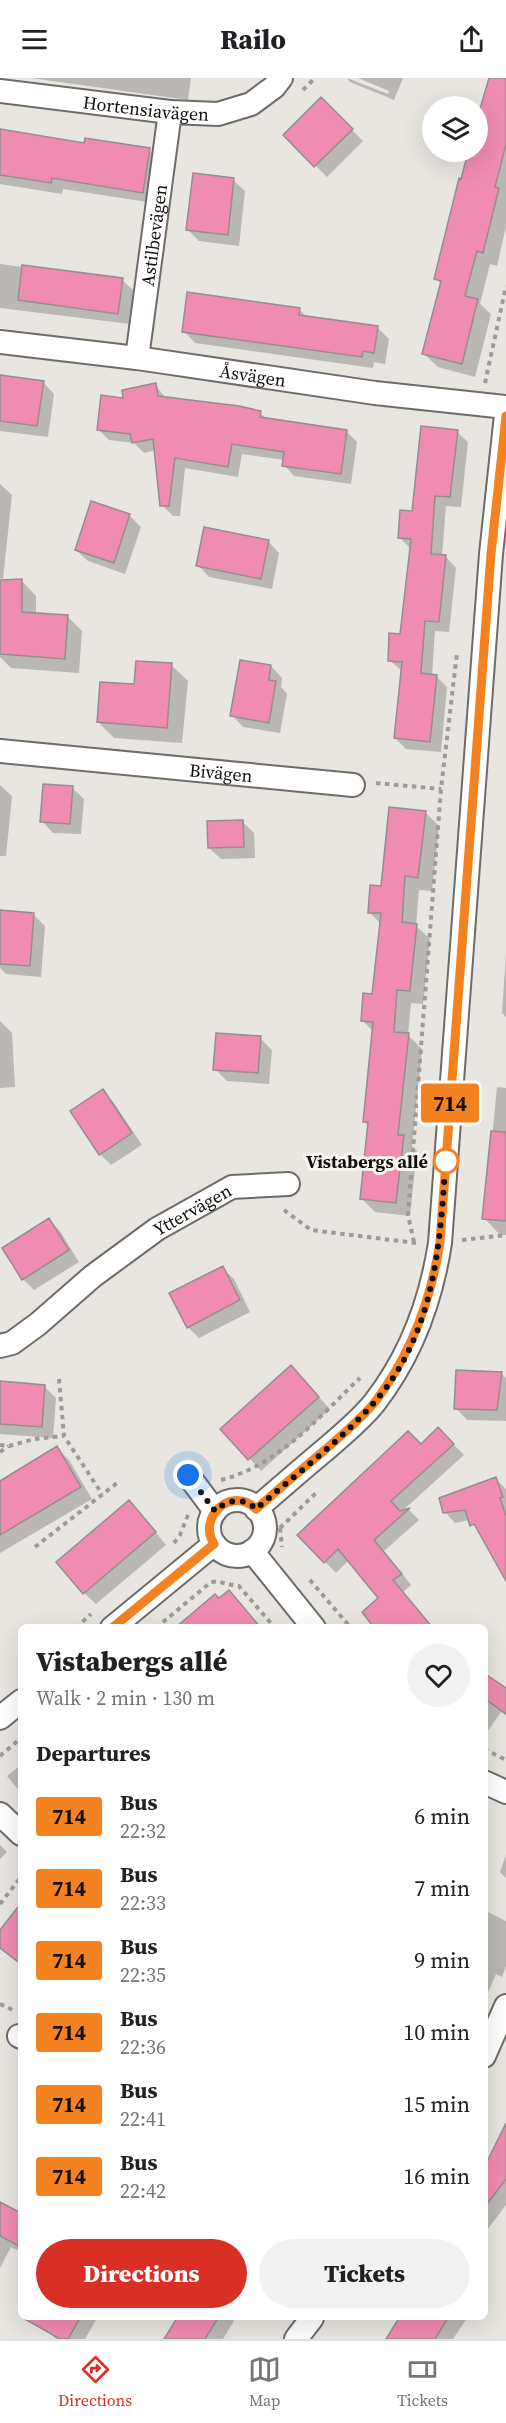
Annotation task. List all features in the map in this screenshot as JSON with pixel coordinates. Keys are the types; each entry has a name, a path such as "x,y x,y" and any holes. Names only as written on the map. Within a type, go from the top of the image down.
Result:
{"street":[{"name":"Hortensiavägen","path":"0,91 170,112 218,114 251,104 274,87 281,78"},
{"name":"Astilbevägen","path":"137,358 170,112"},
{"name":"Åsvägen","path":"0,342 137,358 375,393 506,407"},
{"path":"256,1509 350,1428 374,1403 399,1367 415,1336 434,1280 440,1242 491,554 506,416"},
{"name":"Bivägen","path":"0,751 353,784"},
{"name":"Yttervägen","path":"0,1346 12,1343 38,1324 93,1275 157,1229 232,1187 288,1184"},
{"path":"202,1493 222,1504 234,1500 244,1501 256,1509 265,1527 260,1542 252,1551 236,1556 227,1554 214,1544 202,1493"},
{"path":"117,1624 214,1544"},
{"path":"252,1551 311,1624"},
{"path":"0,1718 18,1703"},
{"path":"488,1784 506,1792"},
{"path":"0,1814 18,1831"},
{"path":"488,2047 506,2006"},
{"path":"296,2339 310,2320"}],"path":[{"path":"484,385 506,286"},
{"path":"412,1253 414,1243 408,1215 441,789 457,651"},
{"path":"353,784 375,783 441,789"},
{"path":"288,1184 275,1202 310,1230 414,1243"},
{"path":"172,1545 180,1535 191,1507 202,1493 222,1480 239,1476 256,1468 287,1447 360,1377"},
{"path":"59,1379 64,1436 102,1494"},
{"path":"0,1452 9,1446 34,1439 64,1436"},
{"path":"0,1445 9,1446"},
{"path":"35,1547 117,1483"},
{"path":"282,1518 280,1528 282,1548 289,1556"},
{"path":"303,1572 348,1624"},
{"path":"161,1624 211,1582 221,1581 228,1585 239,1586 272,1624"},
{"path":"80,1624 96,1610"},
{"path":"0,1756 18,1741"},
{"path":"488,1751 506,1760"},
{"path":"0,1904 18,1881"},
{"path":"0,2004 18,2026"}],"building":[{"path":"489,78 506,78 506,144 495,187 499,188 483,253 477,251 465,296 478,299 462,364 422,354 441,281 434,279 459,178 461,179 465,162 488,162 488,96 484,96"},
{"path":"321,97 353,129 314,167 283,135"},
{"path":"0,129 84,143 85,138 150,148 143,193 52,178 51,183 0,175"},
{"path":"193,173 234,178 228,235 186,230"},
{"path":"22,265 123,278 118,314 18,300"},
{"path":"187,292 300,308 299,315 378,326 374,353 363,351 362,357 182,332"},
{"path":"0,375 44,381 37,426 0,421"},
{"path":"156,383 158,396 239,406 261,411 260,417 347,430 341,474 282,466 284,452 232,444 228,467 175,458 169,506 160,506 153,439 132,443 130,434 97,430 101,395 123,398 122,390"},
{"path":"421,426 458,430 450,497 435,496 431,554 446,555 439,622 425,621 421,673 437,675 430,742 394,738 402,662 388,661 389,633 400,634 411,539 398,538 400,510 412,511"},
{"path":"91,501 130,514 114,563 75,550"},
{"path":"204,527 269,540 261,579 196,566"},
{"path":"22,579 22,612 68,615 65,659 0,654 0,580"},
{"path":"240,660 271,665 269,680 276,681 269,723 230,716"},
{"path":"136,661 172,663 167,728 97,722 100,682 134,684"},
{"path":"43,784 73,786 70,824 40,822"},
{"path":"389,807 426,811 418,878 405,876 402,922 417,924 410,991 397,990 394,1032 409,1033 398,1135 404,1135 396,1203 360,1199 368,1122 363,1122 373,1022 361,1021 363,993 372,994 381,913 368,913 370,885 381,886"},
{"path":"243,820 244,847 208,848 207,821"},
{"path":"0,910 34,913 30,966 0,964"},
{"path":"216,1033 261,1036 258,1073 213,1070"},
{"path":"103,1089 132,1133 99,1155 70,1111"},
{"path":"491,1131 506,1132 506,1221 482,1219"},
{"path":"49,1218 69,1250 22,1280 2,1248"},
{"path":"223,1266 240,1300 187,1328 169,1293"},
{"path":"291,1365 319,1397 248,1460 220,1429"},
{"path":"456,1370 502,1372 497,1410 454,1409"},
{"path":"0,1381 45,1385 42,1427 0,1424"},
{"path":"438,1427 454,1444 391,1501 400,1511 410,1508 374,1540 402,1574 393,1580 430,1624 371,1624 362,1612 378,1598 338,1549 324,1563 297,1535 408,1431 421,1444"},
{"path":"57,1446 81,1487 0,1535 0,1481"},
{"path":"496,1477 503,1497 500,1498 506,1516 506,1581 474,1524 470,1526 465,1510 443,1513 439,1498"},
{"path":"129,1500 156,1532 83,1594 56,1562"},
{"path":"229,1590 258,1624 180,1624 215,1594 219,1598"},
{"path":"488,1676 506,1688 506,1714 488,1701"},
{"path":"18,1907 18,1962 0,1948 0,1930"},
{"path":"506,2123 506,2179 488,2203 488,2160"},
{"path":"0,2202 18,2211 18,2245 0,2236"},
{"path":"27,2320 79,2320 68,2339 60,2339"},
{"path":"176,2320 217,2320 205,2339 164,2339"},
{"path":"398,2320 447,2320 435,2339 386,2339"}],"bus line":[{"name":"714","path":"117,1624 214,1544 209,1533 210,1519 222,1504 234,1500 244,1501 256,1509 350,1428 374,1403 399,1367 415,1336 426,1306 434,1280 440,1242 491,554 506,416"}],"place":[{"name":"Vistabergs allé","path":"446,1161"}],"route":[{"path":"188,1475 215,1511 222,1504 234,1500 244,1501 256,1509 350,1428 374,1403 399,1367 415,1336 434,1280 440,1242 446,1155 446,1161"}]}
